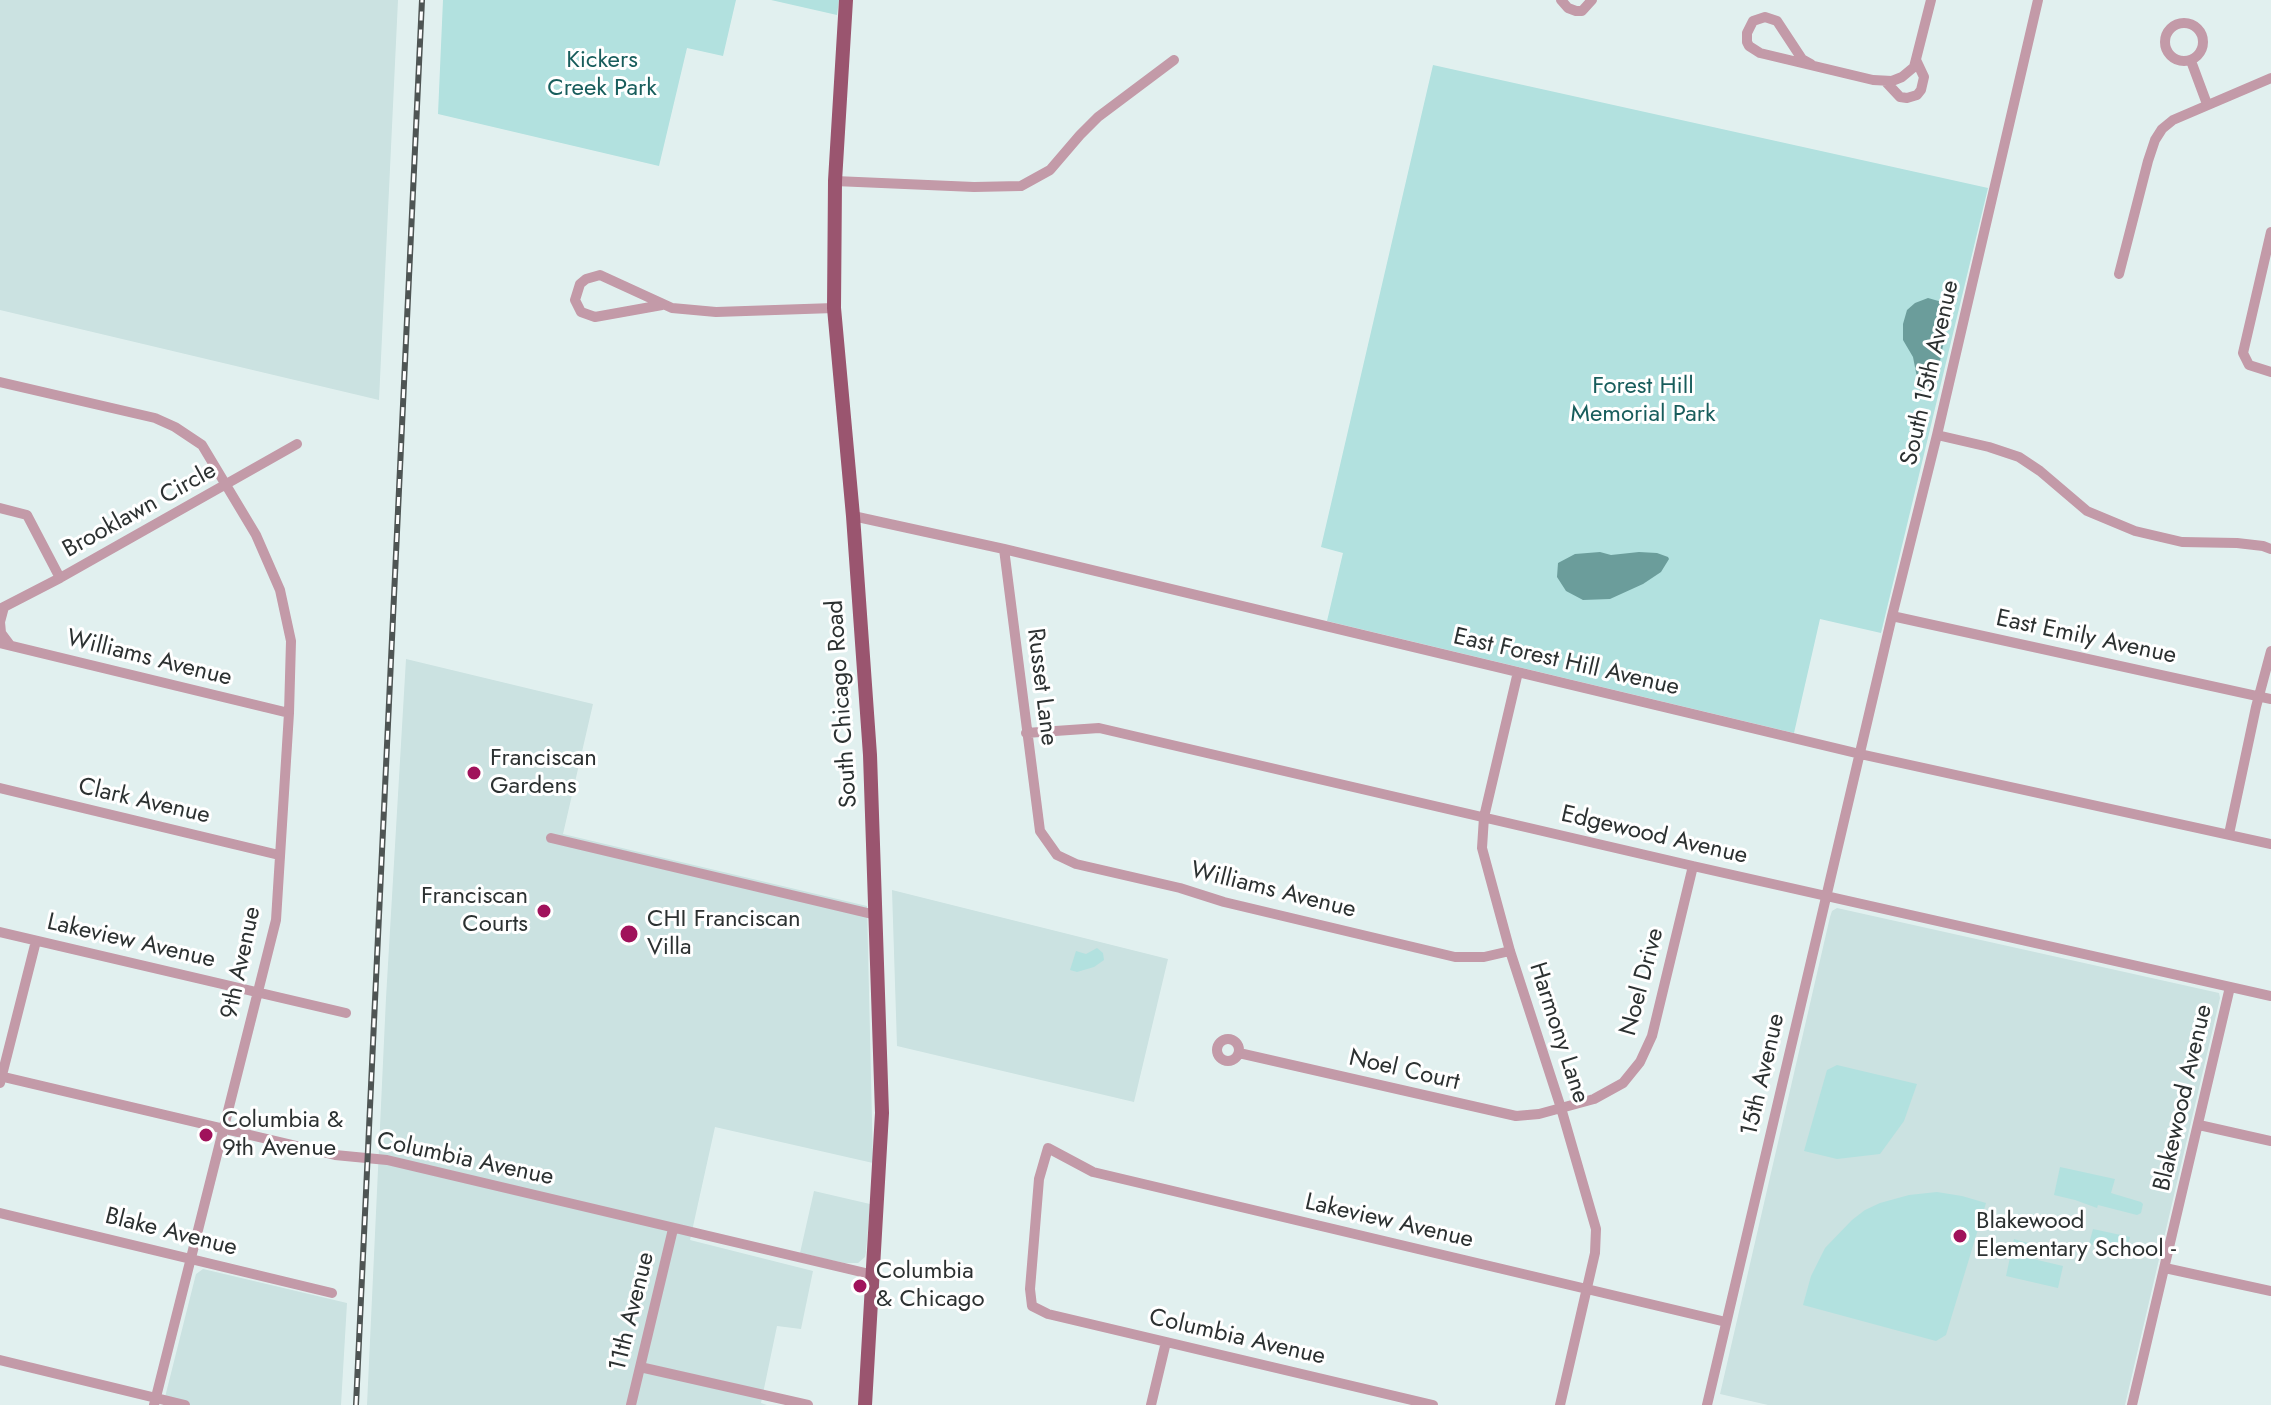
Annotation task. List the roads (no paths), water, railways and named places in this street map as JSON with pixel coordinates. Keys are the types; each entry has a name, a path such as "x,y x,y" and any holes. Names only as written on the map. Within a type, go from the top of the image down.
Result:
{"main road":[{"name":"South Chicago Road","path":"846,0 835,181 834,308 870,755 882,1113 865,1405"}],"street":[{"path":"1561,0 1576,11 1582,11 1592,0"},
{"path":"1811,64 1802,59 1777,21 1765,17 1753,21 1746,38 1754,51 1885,81 1902,77 1914,67 1931,0"},
{"name":"South 15th Avenue","path":"1860,754 2038,0"},
{"path":"835,181 1021,186 1050,170 1098,117 1174,60"},
{"path":"1885,81 1900,97 1917,95 1924,77 1916,60"},
{"path":"2191,61 2207,104"},
{"path":"2119,274 2155,140 2162,129 2173,120 2207,104 2270,81"},
{"path":"2271,232 2243,353 2246,362 2271,372"},
{"path":"662,305 595,317 581,312 575,300 584,281 600,275 672,308 716,312 834,308"},
{"path":"0,382 155,418 175,427 202,445 228,485"},
{"path":"1937,435 2019,457 2087,511 2135,531 2182,542 2237,543 2271,549"},
{"name":"Brooklawn Circle","path":"2,608 297,444"},
{"name":"9th Avenue","path":"155,1402 276,920 291,641 280,590 256,535 228,485"},
{"path":"0,508 27,515 60,578"},
{"name":"East Forest Hill Avenue","path":"853,516 1004,549 1860,754 2271,844"},
{"name":"Russet Lane","path":"1004,549 1040,831"},
{"path":"2,608 0,622 5,644"},
{"name":"East Emily Avenue","path":"1892,616 2271,699"},
{"name":"Williams Avenue","path":"5,644 289,713"},
{"path":"2229,834 2271,651"},
{"name":"Harmony Lane","path":"1518,672 1484,817 1482,848 1510,951 1596,1229 1595,1253 1560,1405"},
{"name":"Edgewood Avenue","path":"1026,733 1099,728 1827,897 2271,996"},
{"name":"15th Avenue","path":"1707,1405 1860,754"},
{"name":"Clark Avenue","path":"0,788 279,855"},
{"name":"Williams Avenue","path":"1040,831 1057,855 1076,864 1180,888 1224,902 1455,957 1484,957 1510,951"},
{"path":"551,838 876,915"},
{"name":"Noel Drive","path":"1561,1108 1594,1099 1623,1083 1640,1062 1652,1036 1693,866"},
{"name":"Lakeview Avenue","path":"0,932 346,1013"},
{"path":"1,1078 36,941"},
{"name":"Blakewood Avenue","path":"2132,1405 2230,987"},
{"name":"Noel Court","path":"1239,1053 1499,1114 1539,1114 1561,1108"},
{"name":"Columbia Avenue","path":"1,1078 335,1155 387,1160 874,1275"},
{"path":"2199,1125 2271,1141"},
{"name":"Lakeview Avenue","path":"1032,1306 1030,1289 1039,1179 1048,1148 1093,1172 1726,1322"},
{"name":"Blake Avenue","path":"0,1213 332,1293"},
{"name":"11th Avenue","path":"631,1405 673,1229"},
{"path":"2165,1268 2271,1291"},
{"name":"Columbia Avenue","path":"1032,1306 1048,1314 1430,1405"},
{"path":"1151,1405 1166,1342"},
{"path":"0,1360 155,1402 185,1405"},
{"path":"640,1367 808,1405"}],"railway":[{"path":"356,1405 422,0"}],"place":[{"name":"Franciscan Gardens","path":"474,773"},
{"name":"Franciscan Courts","path":"544,911"},
{"name":"CHI Franciscan Villa","path":"629,934"},
{"name":"Columbia & 9th Avenue","path":"206,1135"},
{"name":"Blakewood Elementary School -","path":"1960,1236"},
{"name":"Columbia & Chicago","path":"860,1286"}],"park label":[{"name":"Kickers Creek Park","path":"602,75"},
{"name":"Forest Hill Memorial Park","path":"1643,401"}]}
